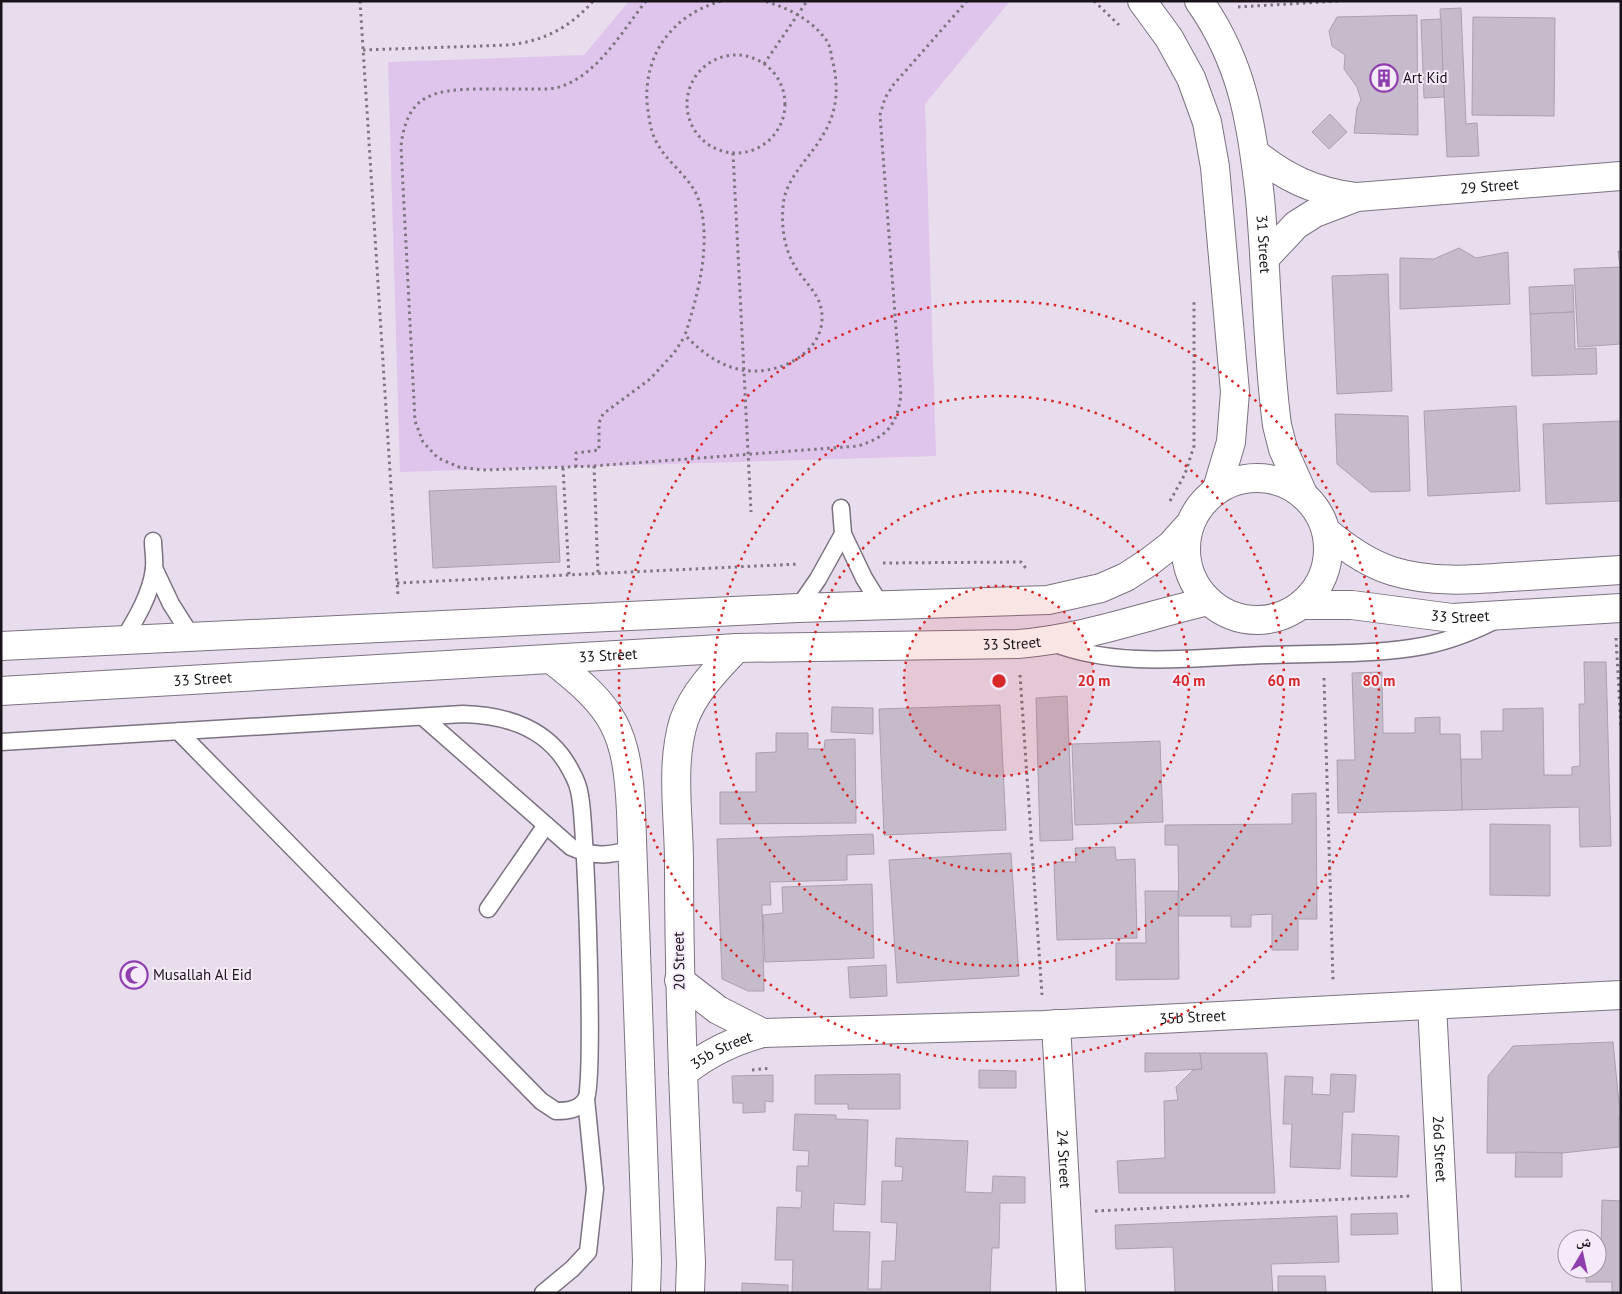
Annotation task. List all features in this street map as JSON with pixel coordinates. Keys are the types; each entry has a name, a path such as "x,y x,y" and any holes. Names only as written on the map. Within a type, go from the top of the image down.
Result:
{"street":[{"path":"1142,1 1169,38 1191,78 1207,122 1216,167 1234,392 1231,442 1217,490"},
{"name":"31 Street","path":"1202,5 1224,42 1239,78 1249,114 1266,257 1277,426 1286,457 1303,494"},
{"name":"29 Street","path":"1255,153 1273,167 1306,185 1334,194 1357,197 1621,176"},
{"name":"29 Street","path":"1266,257 1296,225 1315,213 1357,197"},
{"path":"1251,477 1287,484 1303,494 1314,505 1327,532 1328,556 1322,580 1313,594 1301,605 1271,619 1254,620 1238,618 1222,611 1208,601 1197,589 1186,558 1185,541 1189,525 1200,505 1217,490 1233,481 1251,477"},
{"path":"1,646 880,604 1048,600 1075,596 1101,588 1126,577 1164,551 1189,525"},
{"path":"1327,532 1346,548 1368,561 1390,571 1415,577 1465,580 1621,570"},
{"name":"33 Street","path":"1,691 737,648 1018,644 1049,641 1208,601"},
{"name":"33 Street","path":"1301,605 1352,605 1452,618 1502,617 1618,620"},
{"name":"20 Street","path":"690,1293 691,1263 679,980 679,822 676,770 678,744 685,718 697,694 737,648"},
{"path":"551,659 598,698 614,722 625,750 629,779 632,849 647,1261 646,1293"},
{"name":"35b Street","path":"679,980 718,1010 763,1033"},
{"name":"35b Street","path":"682,1073 720,1047 741,1038 763,1033 1050,1025 1621,995"},
{"name":"26d Street","path":"1432,1004 1447,1293"},
{"name":"24 Street","path":"1050,1025 1067,1212 1071,1293"}],"lane":[{"path":"841,508 842,534 880,604"},
{"path":"798,608 827,563 842,534"},
{"path":"123,640 142,606 154,568 153,541"},
{"path":"154,568 170,604 192,637"},
{"path":"1049,641 1087,654 1127,659 1323,653 1410,648 1435,643 1458,637 1502,617"},
{"path":"1,742 489,714 514,720 537,732 557,749 571,771 580,795 584,853 590,1082 586,1099 595,1189 588,1252 572,1269 543,1293"},
{"path":"423,717 571,847 584,853 599,856 632,849"},
{"path":"178,731 541,1101 556,1112 573,1110 586,1099"},
{"path":"488,909 546,825"}],"path":[{"path":"360,1 400,627"},
{"path":"363,50 509,45 531,42 552,34 571,23 593,1"},
{"path":"646,1 596,64 581,78 562,87 542,89 446,90 428,96 412,109 403,126 401,146 415,421 423,442 438,458 460,466 482,470 563,468 858,446 875,441 890,429 899,412 900,395 880,115 885,98 894,84 966,1"},
{"path":"576,467 576,453 599,450 599,423 603,414 650,380 674,353 685,336 697,290 704,224 694,188 666,159 656,141 649,120 647,78 652,58 660,43 675,27 696,11 720,1"},
{"path":"685,336 712,358 744,371 776,368 804,355 814,346 820,333 821,306 816,293 799,274 787,250 782,223 783,205 785,191 823,135 832,117 837,97 836,74 828,42 815,27 796,13 764,1"},
{"path":"764,64 796,13 807,1"},
{"path":"1094,1 1124,30"},
{"path":"1202,5 1338,1"},
{"path":"724,56 752,58 764,64 775,73 785,100 785,113 780,127 771,138 760,147 733,153 707,144 697,134 690,122 687,108 692,82 700,70 724,56"},
{"path":"733,153 751,512"},
{"path":"1164,508 1185,474 1194,446 1194,292"},
{"path":"594,466 598,574"},
{"path":"563,468 569,575"},
{"path":"857,564 1021,562 1030,574"},
{"path":"397,583 827,563"},
{"path":"1618,620 1621,727"},
{"path":"1018,644 1050,1025"},
{"path":"1323,653 1334,1010"},
{"path":"1067,1212 1442,1195"}],"shaded area":[{"path":"629,1 1010,1 925,104 936,456 400,472 388,62 584,55"}],"building":[{"path":"1461,8 1466,124 1477,123 1479,156 1447,157 1440,9"},
{"name":"Art Kid","path":"1417,15 1418,135 1354,133 1357,108 1361,100 1357,87 1344,69 1345,55 1332,46 1329,31 1337,17"},
{"path":"1473,17 1555,18 1554,116 1472,115"},
{"path":"1441,19 1444,97 1424,98 1421,20"},
{"path":"1330,114 1347,132 1329,149 1312,132"},
{"path":"1459,248 1476,258 1508,252 1510,304 1400,309 1400,258 1434,259"},
{"path":"1618,251 1621,251 1621,344 1578,347 1574,269 1620,267"},
{"path":"1388,274 1392,391 1337,394 1332,276"},
{"path":"1573,285 1574,312 1530,314 1529,287"},
{"path":"1574,312 1575,349 1596,348 1597,374 1532,376 1530,314"},
{"path":"1516,406 1520,491 1428,496 1424,411"},
{"path":"1335,414 1408,416 1410,491 1371,492 1337,464"},
{"path":"1621,421 1621,501 1546,504 1543,424"},
{"path":"556,486 560,562 433,568 429,491"},
{"path":"1584,662 1606,662 1611,846 1580,847 1579,807 1462,810 1461,759 1482,759 1481,731 1503,731 1503,709 1543,708 1544,775 1572,775 1572,767 1580,766 1579,704 1585,704"},
{"path":"1382,672 1383,733 1415,733 1415,718 1440,717 1440,734 1460,734 1462,810 1338,813 1337,760 1355,760 1352,673"},
{"path":"1067,696 1073,840 1040,841 1036,698"},
{"path":"1000,705 1006,830 884,835 879,709"},
{"path":"832,707 873,708 873,734 831,732"},
{"path":"776,733 808,733 808,749 824,749 825,740 855,739 856,823 720,824 720,792 756,792 756,753 776,752"},
{"path":"1160,741 1163,822 1075,825 1072,744"},
{"path":"1316,793 1317,919 1298,919 1298,950 1272,950 1272,914 1251,915 1251,927 1231,927 1231,916 1179,916 1178,845 1165,845 1165,825 1292,824 1292,794"},
{"path":"1490,824 1550,825 1550,896 1490,895"},
{"path":"873,834 874,854 847,855 847,880 770,882 771,905 762,905 764,991 748,991 722,979 717,839"},
{"path":"1115,847 1116,860 1135,859 1137,938 1057,940 1054,862 1076,862 1075,848"},
{"path":"1011,853 1019,976 897,983 889,860"},
{"path":"872,884 874,958 765,962 763,915 783,913 782,887"},
{"path":"1145,891 1178,891 1179,979 1116,980 1116,943 1146,943"},
{"path":"886,965 887,996 850,998 848,967"},
{"path":"1613,1042 1619,1104 1621,1104 1619,1147 1562,1153 1487,1153 1488,1076 1513,1046"},
{"path":"1145,1053 1200,1053 1202,1069 1145,1072"},
{"path":"1200,1053 1267,1053 1275,1193 1119,1193 1117,1161 1165,1158 1164,1101 1178,1100 1176,1087 1193,1070 1202,1069"},
{"path":"979,1070 1016,1071 1016,1088 979,1088"},
{"path":"900,1074 900,1109 848,1109 848,1104 815,1104 815,1075"},
{"path":"1331,1074 1356,1075 1354,1112 1343,1112 1340,1169 1290,1167 1292,1124 1283,1124 1285,1076 1313,1077 1312,1094 1330,1095"},
{"path":"773,1075 773,1102 765,1101 765,1112 743,1113 743,1103 733,1103 732,1076"},
{"path":"795,1114 836,1115 836,1119 868,1120 865,1205 834,1203 833,1231 870,1232 868,1289 881,1289 882,1261 895,1261 897,1223 881,1222 882,1181 902,1181 903,1167 895,1166 896,1138 968,1141 965,1192 992,1193 993,1176 1025,1177 1025,1203 1000,1203 999,1248 992,1248 990,1293 792,1293 793,1260 775,1260 777,1207 801,1208 802,1191 796,1191 797,1166 808,1166 809,1151 793,1150"},
{"path":"1352,1134 1399,1136 1397,1177 1351,1176"},
{"path":"1516,1152 1562,1153 1562,1177 1515,1177"},
{"path":"1602,1200 1621,1201 1621,1293 1612,1293 1612,1282 1586,1282 1586,1279 1607,1279 1607,1229 1601,1229"},
{"path":"1397,1213 1398,1234 1351,1235 1351,1214"},
{"path":"1337,1216 1339,1262 1271,1264 1273,1293 1175,1293 1173,1247 1116,1249 1115,1225"},
{"path":"1278,1276 1325,1276 1326,1293 1278,1293"},
{"path":"742,1283 788,1285 788,1293 742,1293"}],"place":[{"name":"Art Kid","path":"1384,78"},
{"name":"Musallah Al Eid","path":"134,975"}]}
